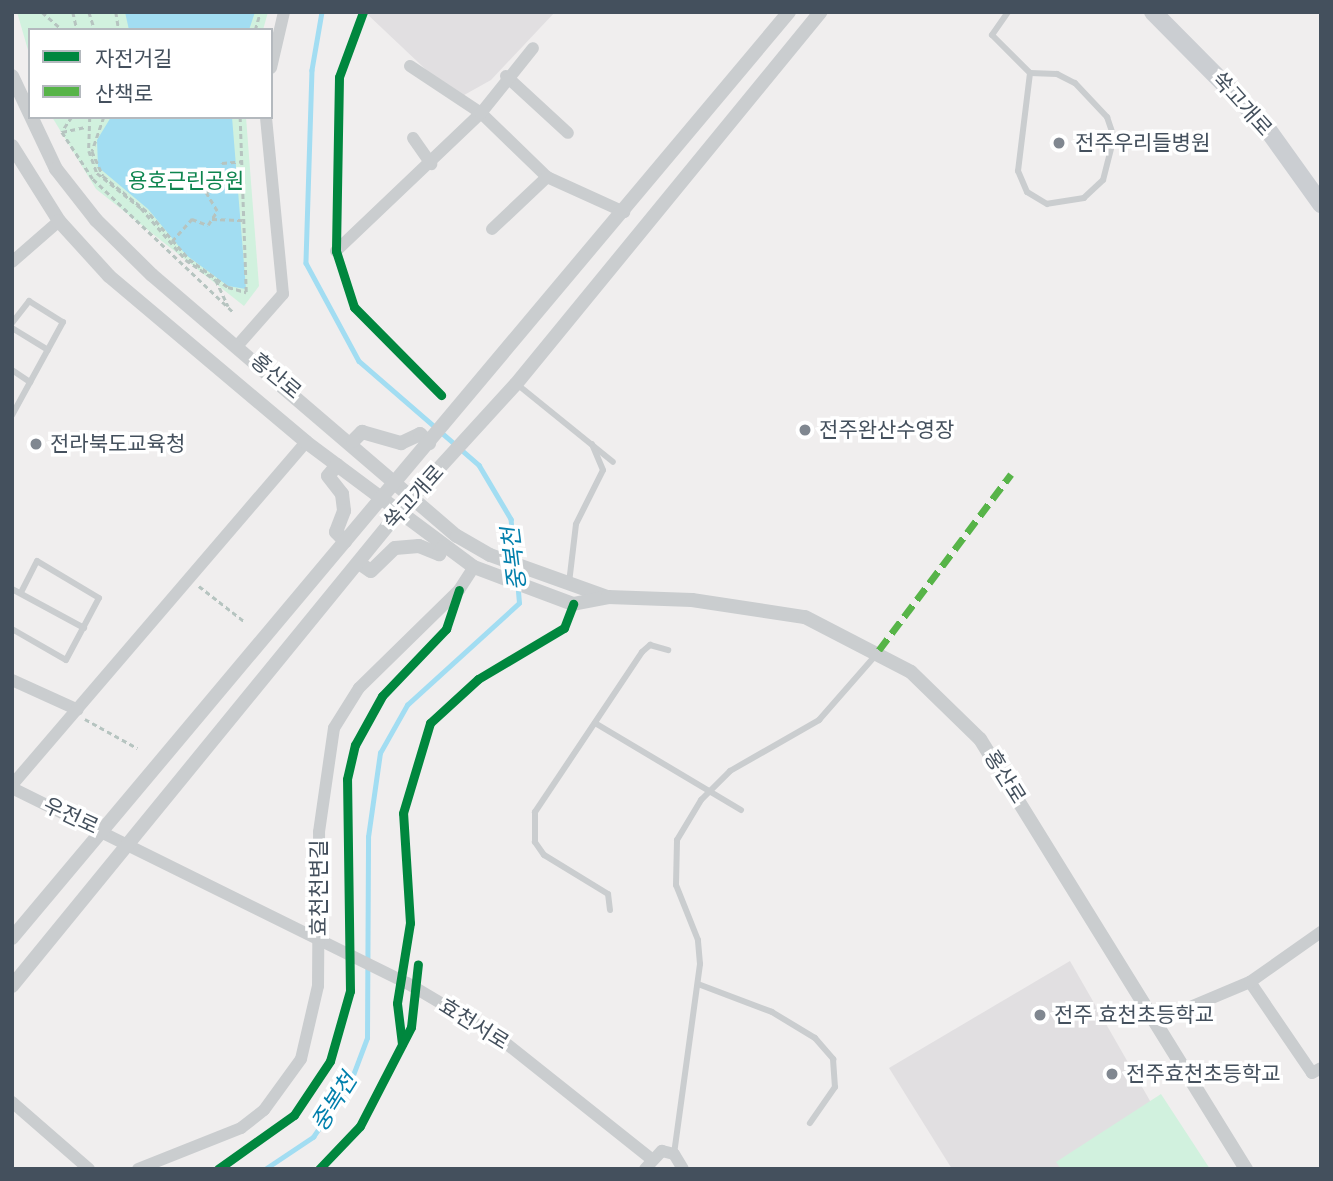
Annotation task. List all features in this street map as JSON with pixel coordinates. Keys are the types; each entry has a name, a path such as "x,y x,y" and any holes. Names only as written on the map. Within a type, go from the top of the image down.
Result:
{"main road":[{"name":"쑥고개로","path":"1161,15 1262,123 1321,204"}],"street":[{"path":"273,59 284,12"},
{"name":"쑥고개로","path":"12,938 345,541 461,411 789,12"},
{"name":"쑥고개로","path":"12,986 130,845 399,512 516,384 821,12"},
{"path":"336,251 431,164 481,113 506,76 533,48"},
{"path":"410,66 481,113 547,177 624,212"},
{"name":"홍산로","path":"12,76 28,110"},
{"path":"506,76 568,133"},
{"name":"홍산로","path":"32,119 56,169 96,220 353,442 398,482 411,498 490,555 608,597"},
{"path":"238,345 283,294 265,119"},
{"path":"413,138 431,164"},
{"name":"홍산로","path":"12,146 59,221 108,276 306,442 443,547 480,570 545,596 573,604 608,597 744,604 805,617 879,650 942,698 980,739 1157,1021 1246,1169"},
{"path":"492,229 547,177"},
{"path":"12,262 59,221"},
{"path":"353,442 362,432 380,443 410,440 420,434 427,446"},
{"path":"12,787 80,714 306,442"},
{"path":"337,466 328,476 342,495 344,511 335,532 345,541"},
{"path":"359,562 371,571 395,548 419,546 439,554 443,547"},
{"name":"효천천변길","path":"138,1169 240,1128 284,1087 310,1030 318,943 321,808 334,728 366,680 480,570"},
{"path":"12,680 80,714"},
{"name":"우전로","path":"12,787 130,845"},
{"name":"효천서로","path":"130,845 318,943 407,984 498,1037 647,1163"},
{"path":"1157,1021 1250,982 1321,932"},
{"path":"1250,982 1312,1073 1321,1068"},
{"path":"12,1102 89,1169"},
{"path":"647,1163 674,1154 683,1169"}],"lane":[{"path":"1009,12 992,35 1030,73 1057,74 1076,83 1107,117 1114,137 1103,180 1084,198 1047,204 1027,192 1018,171 1030,73"},
{"path":"12,415 63,323 29,301 12,325 48,350"},
{"path":"12,370 30,382"},
{"path":"516,384 613,462"},
{"path":"569,584 576,524 603,470 592,444"},
{"path":"12,629 66,660 99,598 37,561 21,593"},
{"path":"12,589 84,628"},
{"path":"610,911 608,894 544,855 534,826 536,812 642,652 650,645 668,650"},
{"path":"674,1154 698,984 698,940 676,885 677,840 710,790 730,771 819,720 879,650"},
{"path":"595,723 741,810"},
{"path":"698,984 772,1012 816,1038 833,1059 835,1087 810,1123"}],"path":[{"path":"42,12 61,28"},
{"path":"62,132 71,119"},
{"path":"89,119 87,127 97,173 141,208 186,260 216,280 228,306"},
{"path":"103,119 92,151 96,164 172,241 228,287 246,292 246,220 240,119"},
{"path":"62,132 87,127"},
{"path":"62,132 99,185 233,312"},
{"path":"206,193 221,181 222,163 243,161"},
{"path":"172,241 192,219 208,225 217,211 197,178"},
{"path":"212,219 246,220"},
{"path":"196,584 245,622"},
{"path":"80,714 137,748"}],"shaded area":[{"path":"555,12 491,80 457,99 366,13"},
{"name":"전주 효천초등학교","path":"1070,961 1189,1169 952,1169 889,1068"}],"green space":[{"path":"17,12 268,12 264,28 28,28 28,50"},
{"name":"용호근린공원","path":"53,119 246,119 259,286 244,306 96,189"},
{"path":"1161,1094 1210,1169 1061,1169 1056,1162"}],"water":[{"path":"125,12 255,12 250,28 129,28"},
{"name":"용호근린공원","path":"110,119 232,119 246,289 228,286 186,255 148,209 98,167 97,140"}],"waterway":[{"name":"중복천","path":"322,12 312,70 306,263 359,361 479,465 511,519 515,559"},
{"name":"중복천","path":"265,1169 313,1137 350,1083 367,1038 368,837 380,753 407,705 519,603 516,568"}],"marked path":[{"path":"879,650 1011,474"}],"cycle path":[{"path":"363,12 339,77 336,251 354,307 441,395"},
{"path":"218,1169 294,1115 330,1061 350,991 347,779 355,745 382,696 446,629 459,590"},
{"path":"402,1044 397,1003 410,923 403,813 430,723 478,679 564,628 573,604"},
{"path":"319,1169 360,1126 411,1027 418,964"}],"place":[{"name":"전주우리들병원","path":"1059,143"},
{"name":"전주완산수영장","path":"805,430"},
{"name":"전라북도교육청","path":"36,444"},
{"name":"전주 효천초등학교","path":"1040,1015"},
{"name":"전주효천초등학교","path":"1112,1074"}]}
